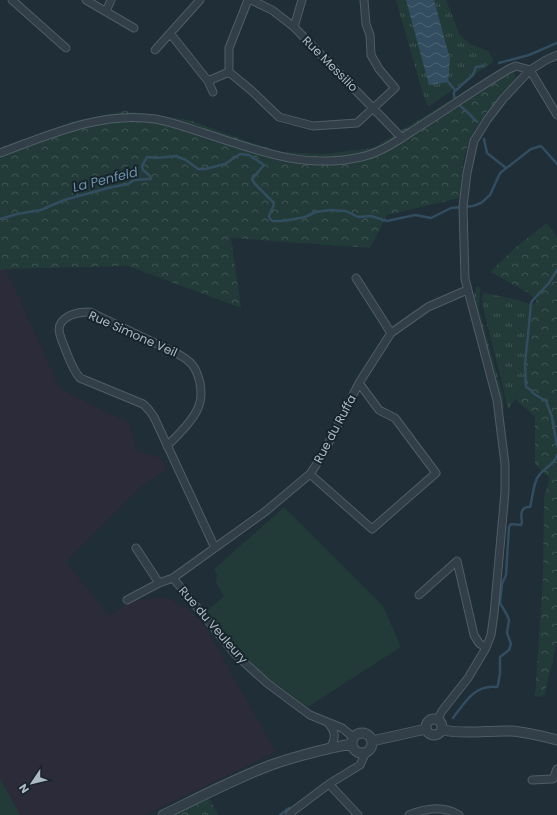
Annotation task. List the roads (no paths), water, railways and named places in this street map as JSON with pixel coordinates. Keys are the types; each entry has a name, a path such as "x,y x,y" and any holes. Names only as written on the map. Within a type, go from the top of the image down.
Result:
{"street":[{"path":"12,0 66,48"},
{"path":"86,0 134,28"},
{"path":"106,11 111,0"},
{"path":"155,50 200,0"},
{"path":"228,72 229,48 249,0"},
{"name":"Rue Messilio","path":"249,0 272,10 294,27 402,138"},
{"path":"294,27 302,0"},
{"path":"228,72 252,90 279,117 313,126 357,123 396,88 379,69 371,55 370,35 366,24 364,0"},
{"path":"173,37 208,81 213,92"},
{"path":"438,719 442,711 468,678 486,648 491,635 505,492 505,464 497,400 467,290 462,219 464,190 474,141 487,120 503,99 530,70 557,55"},
{"path":"0,153 68,128 105,120 127,118 155,120 181,126 282,158 302,160 346,160 363,157 402,138 496,77 516,66 530,70 557,115"},
{"path":"208,81 228,72"},
{"path":"356,278 391,333"},
{"name":"Rue du Ruffa","path":"127,600 159,583 173,578 266,511 310,474 333,437 359,383 391,333 428,307 467,290"},
{"name":"Rue Simone Veil","path":"90,312 176,353 188,360 194,367 201,391 200,403 188,424 167,446 154,417 143,404 80,378 74,372 60,335 59,325 62,320 72,315 90,312"},
{"path":"310,474 372,529 436,473 396,418 379,410 359,383"},
{"path":"167,446 215,548"},
{"path":"136,548 159,583"},
{"path":"419,595 457,561 474,635 479,643 486,648"},
{"name":"Rue du Veuleury","path":"173,578 242,660 273,688 310,715 342,728 352,741"},
{"path":"433,718 438,719 441,722 442,730 436,735 428,733 426,730 426,724 428,720 433,718"},
{"path":"328,723 333,729 335,735 335,740 330,748"},
{"path":"372,741 426,730"},
{"path":"442,730 464,733 519,732 540,735 557,740"},
{"path":"289,815 329,784 360,766 366,752 371,748 372,741 364,733 356,734 352,741 354,750 356,752 366,752"},
{"path":"163,815 242,777 272,765 352,741"},
{"path":"532,780 553,780 557,768"},
{"path":"329,784 358,815"},
{"path":"409,815 422,810 440,809 446,809 459,815"}],"water":[{"path":"406,0 434,0 450,59 448,82 429,85"}],"waterway":[{"path":"499,63 529,55 557,43"},
{"path":"476,121 457,103 454,92 473,75 476,67 484,66"},
{"path":"448,82 455,90"},
{"path":"484,139 487,153 506,168"},
{"name":"La Penfeld","path":"0,219 17,214 41,210 64,200 128,184 134,180 151,179 150,176 143,170 142,166 147,157 157,158 176,156 186,160 198,169 205,169 225,164 240,154 249,155 264,165 252,179 274,203 269,216 273,221 295,219 305,217 316,212 330,210 346,211 358,217 371,216 387,221 415,215 431,218 451,208 473,206 481,203 490,195 500,173 531,149 541,146 557,164"},
{"path":"557,270 549,283 532,301 525,364 526,387 546,401 552,417 557,446"},
{"path":"453,718 471,695 483,688 497,687 498,685 500,657 509,650 511,644 507,633 509,620 500,603 502,584 506,575 509,527 511,524 521,525 522,511 523,509 530,507 538,477 552,463 557,455"},
{"path":"280,815 289,808"}]}
